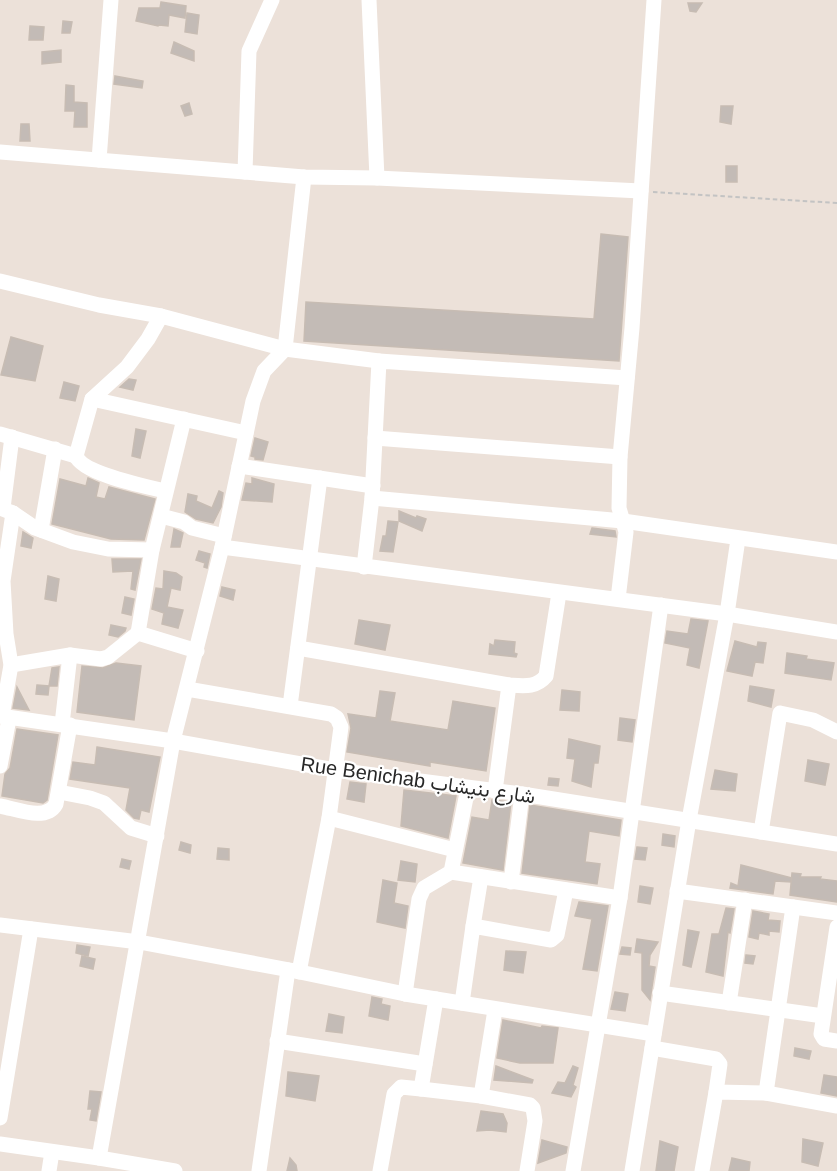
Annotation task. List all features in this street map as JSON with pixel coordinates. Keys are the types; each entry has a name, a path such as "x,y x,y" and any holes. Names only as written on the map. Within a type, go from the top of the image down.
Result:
{"street":[{"path":"99,160 111,0"},
{"path":"244,172 249,51 272,0"},
{"path":"369,0 377,178"},
{"path":"618,599 626,538 619,508 620,457 654,0"},
{"path":"0,152 304,177 377,178 641,191"},
{"path":"99,1158 173,741 223,541 259,382 264,371 285,349 304,177"},
{"path":"0,281 99,305 161,316 285,349 379,361 627,378"},
{"path":"161,316 127,367 92,399 76,456 77,460 87,469 165,491"},
{"path":"364,567 373,492 379,361"},
{"path":"92,399 246,433"},
{"path":"11,665 70,655 101,659 112,656 125,642 138,633 152,550 184,419"},
{"path":"0,766 11,665 2,581 6,435 76,456"},
{"path":"375,438 620,457"},
{"path":"41,530 55,449"},
{"path":"239,466 320,478 373,492 623,521 837,552"},
{"path":"290,706 320,478"},
{"path":"5,510 35,528 73,542 101,548 152,550"},
{"path":"161,516 184,522 192,528 223,541 310,559 727,614 837,632"},
{"path":"632,1171 677,891 727,614 738,539"},
{"path":"298,648 508,685 534,685 540,683 546,676 559,593"},
{"path":"573,1171 620,898 661,606"},
{"path":"138,633 196,651"},
{"path":"0,806 42,814 54,808 66,725 70,655"},
{"path":"495,792 508,685"},
{"path":"187,689 331,714 337,718 341,728 329,818 277,1041 259,1171"},
{"path":"761,832 780,712 813,720 837,732"},
{"name":"Rue Benichab شارع بنيشاب","path":"4,717 173,741 335,770 522,794 837,844"},
{"path":"451,872 468,788"},
{"path":"58,792 97,800 110,807 131,828 157,836"},
{"path":"512,882 522,794"},
{"path":"329,818 456,850"},
{"path":"405,994 419,899 424,888 451,872 620,898"},
{"path":"462,1003 481,877"},
{"path":"473,926 549,941 557,935 566,890"},
{"path":"677,891 837,913"},
{"path":"729,1003 745,900"},
{"path":"766,1093 793,907"},
{"path":"0,925 139,942 405,994 598,1026 713,1058 720,1064 702,1171"},
{"path":"837,927 822,1036 824,1039 837,1041"},
{"path":"0,1118 31,929"},
{"path":"660,993 823,1016"},
{"path":"421,1089 436,999"},
{"path":"481,1096 495,1010"},
{"path":"277,1041 424,1064"},
{"path":"380,1171 394,1094 401,1087 481,1096 530,1105 533,1108 535,1121 527,1171"},
{"path":"716,1092 766,1093 837,1106"},
{"path":"0,1144 175,1171"},
{"path":"49,1171 52,1152"}],"path":[{"path":"641,191 837,203"}],"building":[{"path":"161,2 186,6 185,18 169,15 168,26 136,21 139,8 160,8"},
{"path":"688,3 702,3 696,12 690,11"},
{"path":"187,13 199,15 197,34 185,32"},
{"path":"63,21 72,22 70,33 62,33"},
{"path":"30,26 44,27 43,40 29,40"},
{"path":"174,42 194,51 194,61 171,53"},
{"path":"61,50 61,62 42,64 42,52"},
{"path":"115,76 143,81 142,88 114,84"},
{"path":"66,85 74,86 74,102 87,103 87,127 74,127 75,111 65,111"},
{"path":"189,103 192,114 185,116 181,106"},
{"path":"721,106 733,106 731,124 720,122"},
{"path":"21,124 29,124 30,141 20,141"},
{"path":"726,166 737,166 737,182 726,182"},
{"path":"601,234 628,237 619,361 304,341 306,302 594,319"},
{"path":"11,337 43,346 35,381 1,375"},
{"path":"129,379 136,380 133,390 120,387"},
{"path":"64,382 79,386 75,401 60,398"},
{"path":"136,429 146,431 140,458 132,456"},
{"path":"255,438 268,442 263,460 251,456"},
{"path":"88,478 99,483 96,497 105,499 109,487 155,499 144,540 111,539 52,524 60,479 86,486"},
{"path":"252,478 274,484 272,502 242,500 246,483 252,484"},
{"path":"219,491 223,493 221,507 213,523 196,519 185,512 188,494 197,496 196,501 212,508"},
{"path":"399,511 416,518 417,516 426,519 422,531 399,521"},
{"path":"388,521 398,522 393,552 380,551 383,536 386,536"},
{"path":"592,528 615,531 616,537 590,534"},
{"path":"174,529 183,533 180,547 171,547"},
{"path":"23,532 33,538 31,548 21,546"},
{"path":"199,551 210,554 207,568 204,567 205,563 196,560"},
{"path":"112,559 141,559 135,590 131,589 133,571 113,572"},
{"path":"164,571 176,573 182,577 180,590 171,588 167,607 183,610 178,628 162,624 164,613 152,609 156,588 163,589"},
{"path":"48,576 59,579 56,601 45,599"},
{"path":"222,587 235,590 233,600 220,596"},
{"path":"125,597 134,599 131,615 122,613"},
{"path":"691,619 708,621 699,668 687,665 690,648 665,643 667,631 688,634"},
{"path":"359,620 390,625 385,650 355,644"},
{"path":"111,625 126,628 118,637 109,635"},
{"path":"495,640 515,642 516,657 489,654 490,644 494,646"},
{"path":"735,641 757,647 758,642 766,643 763,663 755,662 752,676 727,671"},
{"path":"787,653 807,656 806,659 834,663 831,680 785,673"},
{"path":"116,663 141,666 134,720 77,712 82,666 103,668"},
{"path":"59,667 57,686 49,686 52,668"},
{"path":"37,685 49,686 48,695 36,694"},
{"path":"750,686 774,690 771,707 748,701"},
{"path":"17,687 29,710 13,708"},
{"path":"562,690 580,692 579,711 560,710"},
{"path":"380,691 395,693 390,721 448,730 453,701 495,708 486,771 430,762 430,766 347,752 351,728 348,714 376,718"},
{"path":"620,718 635,720 632,742 618,740"},
{"path":"17,729 58,735 47,800 43,803 2,796 5,774 10,768"},
{"path":"569,739 600,746 598,763 594,763 591,787 572,781 575,759 567,758"},
{"path":"97,747 160,757 149,812 141,810 139,819 134,818 126,810 130,788 70,779 73,762 95,765"},
{"path":"808,760 829,764 825,785 805,781"},
{"path":"715,770 737,774 735,791 711,789"},
{"path":"549,778 559,779 558,786 548,785"},
{"path":"350,782 366,784 364,802 347,799"},
{"path":"404,790 456,796 448,838 401,826"},
{"path":"492,800 511,802 503,870 463,863 472,817 489,820"},
{"path":"530,805 621,820 619,836 589,831 585,862 600,864 597,884 522,873"},
{"path":"663,834 675,836 674,847 662,845"},
{"path":"181,842 191,845 190,853 179,850"},
{"path":"637,847 647,848 645,860 635,859"},
{"path":"218,848 229,849 229,860 217,859"},
{"path":"122,859 131,861 129,869 120,867"},
{"path":"401,861 417,864 415,882 398,880"},
{"path":"741,865 792,878 791,882 775,881 773,894 730,888 731,883 738,886"},
{"path":"792,873 801,874 800,877 821,877 820,879 837,881 837,902 790,895"},
{"path":"383,880 397,883 394,903 408,906 405,928 377,922"},
{"path":"640,886 653,888 650,904 638,902"},
{"path":"579,902 608,906 597,971 583,969 592,919 575,916"},
{"path":"726,908 734,909 730,933 728,932 723,976 706,972 712,934 719,934"},
{"path":"753,911 769,914 768,920 780,921 779,932 769,931 769,935 759,933 758,939 749,937"},
{"path":"688,930 699,932 691,967 683,965"},
{"path":"637,939 658,942 650,955 649,966 655,967 650,1000 642,990 642,953 635,952"},
{"path":"77,945 90,947 88,956 76,953"},
{"path":"622,947 631,948 630,955 620,954"},
{"path":"506,951 526,952 523,973 504,970"},
{"path":"746,955 755,956 753,964 745,963"},
{"path":"82,956 95,959 93,969 80,966"},
{"path":"615,992 628,994 625,1011 611,1009"},
{"path":"372,997 382,999 381,1004 390,1006 388,1020 369,1016"},
{"path":"329,1014 344,1017 342,1033 326,1031"},
{"path":"503,1020 541,1028 542,1026 558,1028 553,1063 520,1063 497,1058"},
{"path":"795,1048 811,1051 809,1059 794,1056"},
{"path":"496,1066 533,1080 532,1083 494,1080"},
{"path":"573,1066 578,1068 573,1085 576,1087 571,1097 552,1093 558,1082 565,1083"},
{"path":"288,1072 319,1076 315,1101 286,1096"},
{"path":"824,1075 837,1077 837,1096 821,1093"},
{"path":"90,1091 101,1092 96,1121 90,1120 92,1109 88,1109"},
{"path":"481,1111 503,1114 507,1123 506,1132 477,1131"},
{"path":"803,1139 823,1143 818,1166 802,1162"},
{"path":"542,1140 567,1147 566,1153 538,1163"},
{"path":"660,1141 678,1147 674,1171 656,1171"},
{"path":"290,1158 296,1165 297,1171 287,1171"},
{"path":"732,1158 750,1162 749,1171 729,1171"}]}
